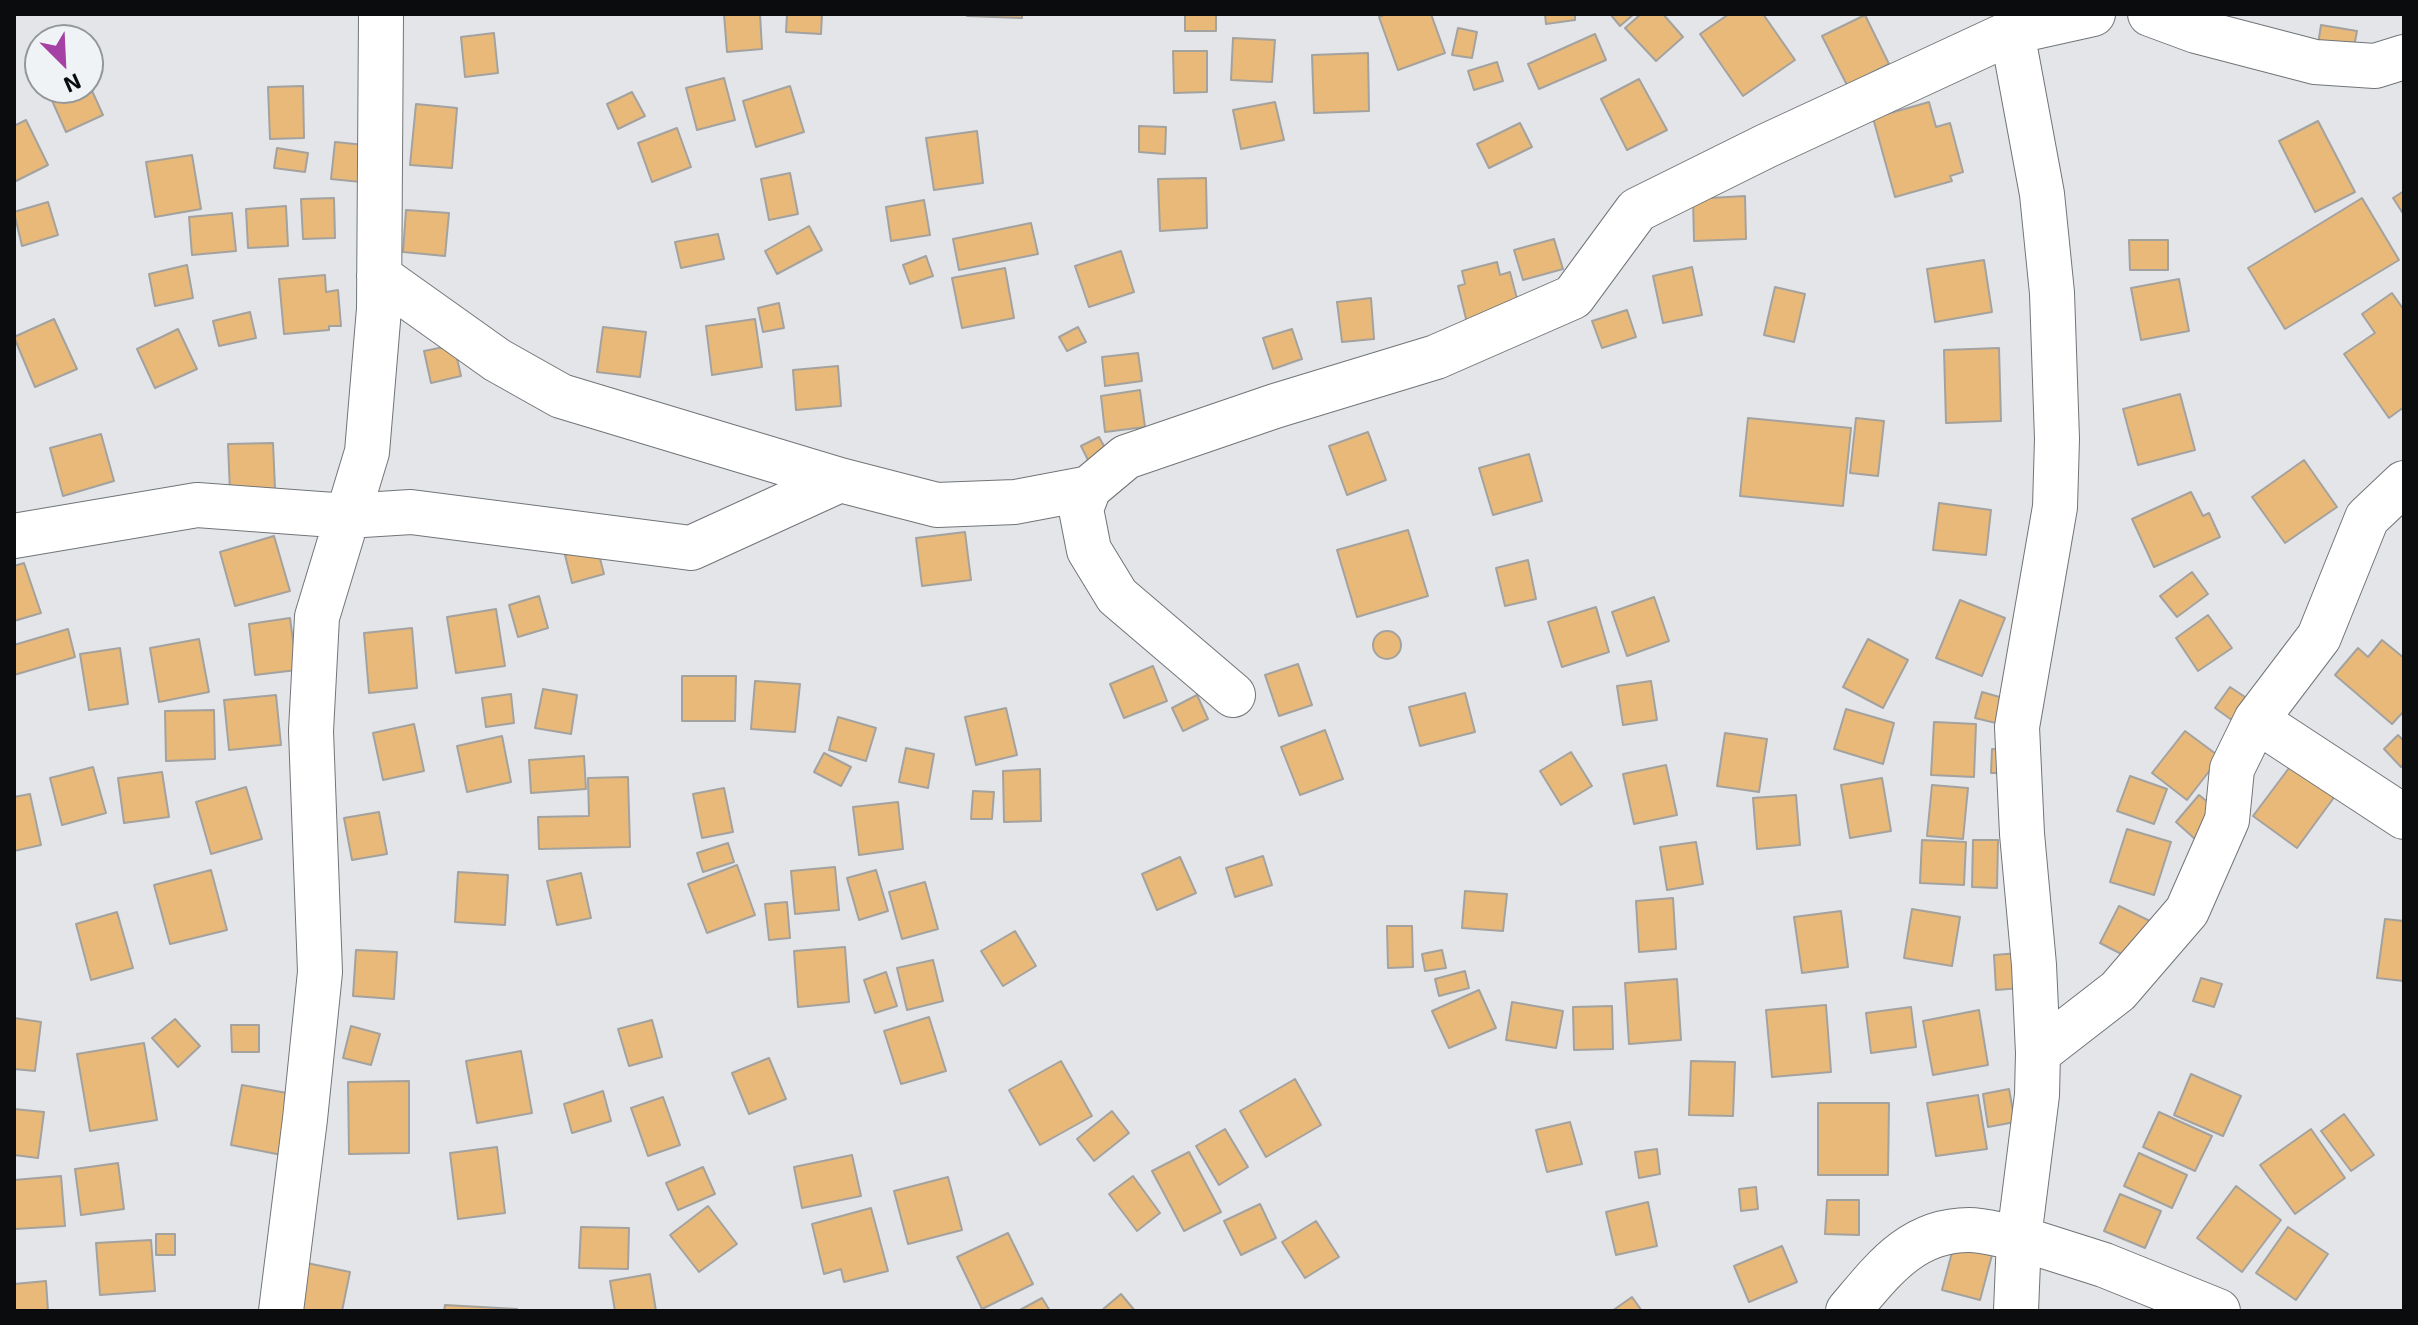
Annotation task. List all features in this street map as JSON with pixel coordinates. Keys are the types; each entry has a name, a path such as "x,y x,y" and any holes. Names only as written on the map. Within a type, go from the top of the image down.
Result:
{"street":[{"path":"281,1311 320,972 311,731 317,617 367,452 379,276 381,14"},
{"path":"1233,695 1117,596 1089,550 1081,509 1089,488 1126,457 1275,406 1436,357 1573,297 1637,210 2016,23 2093,14"},
{"path":"2150,14 2196,31 2315,62 2375,66 2404,57"},
{"path":"2016,23 2042,194 2052,293 2057,439 2055,507 2017,727 2038,1053 2037,1095 2019,1238 2016,1311"},
{"path":"379,276 497,360 561,396 840,480 937,505 1015,502 1089,488"},
{"path":"14,536 197,505 347,516 411,512 691,548 840,480"},
{"path":"2038,1053 2118,991 2187,911 2227,820 2232,769 2256,720 2319,637 2367,518 2404,483"},
{"path":"2256,720 2404,817"},
{"path":"1848,1311 1893,1258 1940,1233 1971,1230 2019,1238 2104,1265 2218,1311"}],"building":[{"path":"724,14 760,14 762,49 727,52"},
{"path":"787,14 822,14 821,34 786,32"},
{"path":"1022,14 1022,18 967,16"},
{"path":"1185,14 1216,14 1216,31 1185,31"},
{"path":"1386,14 1431,14 1445,53 1398,70 1379,17"},
{"path":"1545,14 1575,14 1575,20 1546,24"},
{"path":"1612,14 1634,14 1620,26"},
{"path":"1641,14 1663,14 1683,37 1656,61 1625,28"},
{"path":"1729,14 1763,14 1795,60 1743,96 1700,34"},
{"path":"1865,15 1889,64 1847,85 1822,36"},
{"path":"2321,25 2357,31 2352,57 2317,51"},
{"path":"1458,28 1477,32 1472,58 1452,55"},
{"path":"494,33 498,73 465,77 461,37"},
{"path":"1595,34 1606,60 1539,89 1528,64"},
{"path":"1233,38 1275,40 1272,82 1231,80"},
{"path":"1173,51 1207,51 1207,92 1174,93"},
{"path":"1368,53 1369,111 1314,113 1312,55"},
{"path":"1497,62 1503,81 1474,90 1468,71"},
{"path":"724,78 735,120 697,130 686,88"},
{"path":"1639,79 1667,130 1627,150 1601,99"},
{"path":"303,86 304,138 270,139 268,87"},
{"path":"790,86 804,132 756,147 743,101"},
{"path":"632,92 645,116 618,129 607,104"},
{"path":"1275,102 1284,140 1241,149 1233,110"},
{"path":"1929,102 1936,127 1950,123 1963,172 1950,176 1952,181 1895,197 1873,118"},
{"path":"54,104 98,104 103,115 66,132"},
{"path":"416,104 457,108 452,168 410,165"},
{"path":"26,120 48,165 14,182 14,126"},
{"path":"2318,121 2355,192 2315,212 2279,141"},
{"path":"1520,123 1532,147 1489,168 1477,144"},
{"path":"1139,126 1166,127 1165,154 1139,152"},
{"path":"677,128 691,167 652,182 638,143"},
{"path":"977,131 983,183 934,190 926,138"},
{"path":"335,142 365,145 361,182 331,179"},
{"path":"277,148 308,153 305,172 274,168"},
{"path":"192,155 201,209 155,217 146,162"},
{"path":"790,173 798,214 769,220 761,179"},
{"path":"1206,178 1207,228 1160,231 1158,179"},
{"path":"2404,191 2404,215 2393,198"},
{"path":"1745,196 1746,239 1694,241 1693,199"},
{"path":"334,198 335,238 303,239 301,199"},
{"path":"2362,198 2399,260 2285,329 2248,268"},
{"path":"924,200 930,235 891,241 886,207"},
{"path":"48,202 58,235 22,246 14,212"},
{"path":"286,206 288,246 248,248 246,209"},
{"path":"406,210 449,213 445,256 403,252"},
{"path":"232,213 236,251 192,255 189,217"},
{"path":"1031,223 1038,254 959,270 953,239"},
{"path":"809,226 822,250 777,274 765,251"},
{"path":"718,234 724,259 681,268 675,242"},
{"path":"1554,239 1563,269 1523,280 1514,250"},
{"path":"2129,240 2168,240 2168,270 2130,270"},
{"path":"1121,251 1134,292 1089,307 1075,266"},
{"path":"926,256 933,276 910,284 903,265"},
{"path":"1984,260 1992,312 1935,322 1927,269"},
{"path":"1497,262 1500,275 1510,272 1521,314 1468,327 1458,286 1465,284 1462,271"},
{"path":"187,265 193,298 155,306 149,274"},
{"path":"1692,267 1702,315 1663,323 1653,276"},
{"path":"1005,268 1014,318 962,328 952,278"},
{"path":"325,275 326,292 338,290 341,326 284,334 279,279"},
{"path":"2179,279 2189,331 2141,340 2131,288"},
{"path":"1775,287 1805,294 1794,342 1764,335"},
{"path":"2392,293 2404,310 2404,407 2389,418 2344,354 2375,333 2362,314"},
{"path":"1371,298 1374,339 1342,342 1337,302"},
{"path":"779,303 784,328 763,332 758,308"},
{"path":"1627,310 1636,337 1602,348 1592,321"},
{"path":"250,312 256,338 219,346 213,321"},
{"path":"54,319 77,369 35,387 14,337"},
{"path":"755,319 762,367 712,375 706,326"},
{"path":"603,327 646,332 640,377 597,372"},
{"path":"1078,327 1086,342 1067,351 1059,337"},
{"path":"178,329 197,369 155,388 137,349"},
{"path":"1292,329 1302,359 1273,369 1263,338"},
{"path":"454,345 461,376 431,383 424,351"},
{"path":"1999,348 2001,421 1946,423 1944,350"},
{"path":"1138,353 1142,381 1105,386 1102,357"},
{"path":"838,366 841,406 796,410 793,370"},
{"path":"1140,390 1145,427 1105,432 1101,396"},
{"path":"2180,394 2195,450 2138,465 2123,409"},
{"path":"1748,418 1851,428 1843,506 1740,496"},
{"path":"1856,418 1884,421 1878,476 1850,473"},
{"path":"1368,432 1386,480 1347,495 1329,446"},
{"path":"101,434 114,481 63,496 50,448"},
{"path":"1099,437 1110,457 1091,466 1081,446"},
{"path":"273,443 275,489 230,492 228,444"},
{"path":"1529,454 1542,501 1493,515 1479,468"},
{"path":"2304,460 2337,507 2285,543 2252,497"},
{"path":"2191,492 2203,516 2209,513 2220,537 2154,567 2132,519"},
{"path":"1939,503 1991,510 1986,555 1933,550"},
{"path":"1408,530 1428,596 1357,617 1337,550"},
{"path":"965,532 971,580 922,586 916,538"},
{"path":"274,536 290,591 235,606 220,552"},
{"path":"597,547 604,574 572,583 565,555"},
{"path":"1528,560 1536,599 1505,606 1496,568"},
{"path":"24,563 41,613 14,621 14,566"},
{"path":"2192,572 2208,594 2177,617 2160,596"},
{"path":"539,596 548,628 518,637 509,605"},
{"path":"1654,597 1669,641 1627,656 1612,612"},
{"path":"1960,600 2005,618 1982,676 1936,658"},
{"path":"1596,607 1609,652 1562,667 1548,622"},
{"path":"496,609 505,666 456,673 447,617"},
{"path":"2208,615 2232,648 2198,671 2176,638"},
{"path":"290,618 297,670 255,675 249,624"},
{"path":"412,628 417,688 369,693 364,633"},
{"path":"68,629 75,657 14,675 14,645"},
{"path":"1387,631 1397,635 1401,645 1397,655 1387,659 1377,655 1373,645 1377,635"},
{"path":"199,639 209,692 159,702 150,648"},
{"path":"1868,639 1908,660 1883,708 1843,687"},
{"path":"2382,640 2404,658 2404,711 2392,724 2335,675 2358,648 2368,657"},
{"path":"120,648 128,704 89,710 80,654"},
{"path":"1298,664 1312,705 1279,716 1265,675"},
{"path":"1153,666 1167,701 1124,718 1110,684"},
{"path":"682,676 736,676 735,721 682,721"},
{"path":"755,681 800,684 795,732 751,729"},
{"path":"1651,681 1657,720 1623,725 1617,686"},
{"path":"2230,687 2251,701 2236,723 2215,708"},
{"path":"543,689 577,695 571,734 535,728"},
{"path":"1982,692 2003,698 1996,723 1975,718"},
{"path":"1465,693 1475,732 1420,746 1409,707"},
{"path":"511,694 514,723 486,727 482,698"},
{"path":"276,695 281,745 229,750 224,700"},
{"path":"1197,695 1208,719 1183,731 1172,708"},
{"path":"1006,708 1017,755 976,765 965,717"},
{"path":"1846,709 1894,723 1883,764 1834,749"},
{"path":"214,710 215,759 166,761 165,711"},
{"path":"838,717 876,728 866,761 829,750"},
{"path":"1934,722 1976,724 1974,777 1931,775"},
{"path":"414,724 424,771 383,780 373,733"},
{"path":"1325,730 1343,779 1300,795 1281,747"},
{"path":"2185,731 2220,757 2187,800 2152,773"},
{"path":"1725,733 1767,739 1759,792 1717,786"},
{"path":"2398,735 2404,741 2404,764 2401,767 2384,749"},
{"path":"502,736 511,782 467,792 457,746"},
{"path":"906,748 934,754 928,788 899,782"},
{"path":"1992,749 2015,750 2014,773 1991,773"},
{"path":"1571,752 1592,786 1561,805 1540,771"},
{"path":"824,753 851,767 841,786 814,772"},
{"path":"584,756 586,789 531,793 529,760"},
{"path":"2295,760 2338,792 2297,848 2253,816"},
{"path":"1666,765 1677,815 1634,824 1623,774"},
{"path":"93,767 106,813 62,825 50,778"},
{"path":"1040,769 1041,821 1004,822 1003,771"},
{"path":"162,772 169,817 124,823 118,778"},
{"path":"2130,776 2167,789 2154,824 2117,811"},
{"path":"628,777 630,847 539,849 538,817 589,816 588,778"},
{"path":"1882,778 1891,831 1850,838 1841,785"},
{"path":"1932,785 1968,788 1963,839 1927,836"},
{"path":"246,787 262,839 211,854 196,802"},
{"path":"724,788 733,832 702,838 693,794"},
{"path":"973,791 994,792 992,819 971,819"},
{"path":"30,794 41,845 14,851 14,797"},
{"path":"1796,795 1800,845 1757,849 1753,798"},
{"path":"2199,795 2219,811 2195,839 2176,822"},
{"path":"898,802 903,849 859,855 853,807"},
{"path":"379,812 387,854 352,860 344,818"},
{"path":"2127,829 2171,842 2154,895 2110,882"},
{"path":"1922,840 1966,842 1964,885 1920,883"},
{"path":"1973,840 1998,840 1997,888 1972,887"},
{"path":"1696,842 1703,884 1667,890 1660,847"},
{"path":"728,843 734,862 703,872 697,853"},
{"path":"1263,856 1272,885 1235,897 1226,868"},
{"path":"1180,857 1196,893 1157,910 1142,874"},
{"path":"737,865 755,915 707,933 688,884"},
{"path":"835,867 839,910 795,914 791,871"},
{"path":"211,870 227,930 170,944 154,885"},
{"path":"876,870 888,911 859,920 847,878"},
{"path":"458,872 508,875 505,925 455,922"},
{"path":"581,873 591,918 557,925 547,881"},
{"path":"925,882 938,929 902,939 889,892"},
{"path":"1465,891 1507,894 1503,931 1462,928"},
{"path":"1673,898 1676,949 1639,952 1636,901"},
{"path":"787,902 790,938 769,940 765,904"},
{"path":"2119,906 2152,922 2133,960 2100,943"},
{"path":"1912,909 1960,917 1952,966 1904,958"},
{"path":"1841,911 1848,967 1802,973 1794,917"},
{"path":"117,912 133,968 91,980 76,924"},
{"path":"2385,919 2404,921 2404,981 2377,978"},
{"path":"1387,926 1412,926 1413,967 1388,968"},
{"path":"1015,931 1036,966 1003,986 981,951"},
{"path":"845,947 849,1002 798,1007 794,951"},
{"path":"356,950 397,952 394,999 353,996"},
{"path":"1442,950 1446,968 1425,971 1422,954"},
{"path":"2019,953 2021,988 1996,990 1994,955"},
{"path":"933,960 943,1001 907,1010 897,968"},
{"path":"1465,971 1469,988 1439,996 1435,979"},
{"path":"886,972 897,1006 875,1013 864,980"},
{"path":"2201,978 2222,984 2214,1007 2193,1001"},
{"path":"1677,979 1681,1040 1629,1044 1625,983"},
{"path":"1479,990 1496,1028 1449,1048 1432,1011"},
{"path":"1512,1002 1563,1011 1556,1048 1506,1040"},
{"path":"1826,1005 1831,1072 1772,1077 1766,1010"},
{"path":"1612,1006 1613,1049 1574,1050 1573,1007"},
{"path":"1911,1007 1916,1047 1871,1053 1866,1013"},
{"path":"1979,1010 1988,1065 1933,1075 1923,1021"},
{"path":"929,1017 946,1071 901,1084 884,1031"},
{"path":"14,1018 41,1022 35,1071 14,1069"},
{"path":"175,1019 200,1046 178,1067 152,1038"},
{"path":"652,1020 662,1057 629,1066 618,1029"},
{"path":"231,1025 259,1025 259,1052 232,1052"},
{"path":"351,1026 380,1034 371,1065 343,1058"},
{"path":"144,1043 157,1120 90,1131 77,1054"},
{"path":"521,1051 532,1113 477,1123 466,1061"},
{"path":"769,1058 786,1099 749,1114 732,1073"},
{"path":"1061,1061 1092,1116 1040,1145 1009,1090"},
{"path":"1691,1061 1735,1062 1733,1116 1689,1115"},
{"path":"2191,1074 2241,1096 2223,1136 2174,1115"},
{"path":"1295,1079 1321,1125 1266,1157 1240,1111"},
{"path":"409,1081 409,1153 349,1154 348,1082"},
{"path":"242,1085 304,1096 292,1157 231,1145"},
{"path":"2009,1089 2015,1122 1988,1127 1983,1094"},
{"path":"603,1091 611,1121 572,1133 564,1104"},
{"path":"1978,1095 1987,1149 1936,1156 1927,1103"},
{"path":"663,1097 680,1145 648,1156 631,1108"},
{"path":"1818,1103 1889,1103 1888,1175 1818,1175"},
{"path":"14,1109 44,1112 38,1158 14,1155"},
{"path":"1112,1111 1129,1133 1094,1161 1077,1139"},
{"path":"2159,1112 2212,1136 2195,1171 2143,1147"},
{"path":"2344,1114 2374,1155 2351,1171 2321,1131"},
{"path":"1570,1122 1582,1164 1547,1172 1536,1130"},
{"path":"1225,1129 1248,1167 1219,1185 1196,1146"},
{"path":"2311,1129 2345,1178 2295,1214 2260,1165"},
{"path":"497,1147 505,1213 458,1219 450,1153"},
{"path":"1657,1149 1660,1174 1639,1178 1635,1152"},
{"path":"1189,1152 1221,1212 1184,1231 1152,1171"},
{"path":"2139,1153 2187,1175 2172,1208 2124,1186"},
{"path":"852,1155 861,1196 802,1208 794,1167"},
{"path":"118,1163 124,1209 81,1215 75,1169"},
{"path":"703,1167 715,1194 678,1210 666,1183"},
{"path":"61,1176 65,1226 15,1229 14,1180"},
{"path":"1133,1176 1160,1213 1137,1231 1109,1194"},
{"path":"948,1177 962,1230 908,1244 894,1191"},
{"path":"2236,1186 2281,1220 2242,1272 2197,1238"},
{"path":"1756,1187 1758,1209 1741,1211 1739,1189"},
{"path":"2120,1194 2161,1211 2145,1248 2104,1231"},
{"path":"1827,1200 1859,1200 1859,1235 1825,1234"},
{"path":"1648,1202 1657,1246 1616,1255 1606,1212"},
{"path":"1260,1204 1276,1238 1241,1255 1224,1221"},
{"path":"708,1206 737,1244 699,1272 670,1235"},
{"path":"871,1208 888,1271 844,1282 841,1269 824,1274 812,1224"},
{"path":"1316,1221 1339,1257 1305,1278 1282,1242"},
{"path":"581,1227 629,1228 628,1269 579,1268"},
{"path":"2288,1227 2328,1254 2296,1300 2256,1273"},
{"path":"1008,1233 1033,1284 982,1309 957,1257"},
{"path":"156,1234 175,1234 175,1255 156,1255"},
{"path":"151,1240 155,1291 100,1295 96,1243"},
{"path":"1954,1245 1992,1255 1980,1300 1942,1290"},
{"path":"1782,1246 1797,1282 1749,1302 1734,1266"},
{"path":"302,1262 350,1272 342,1311 292,1311"},
{"path":"650,1274 656,1311 615,1311 610,1281"},
{"path":"46,1281 48,1311 14,1311 14,1284"},
{"path":"1121,1294 1135,1311 1101,1311"},
{"path":"1632,1297 1642,1311 1612,1311"},
{"path":"1042,1298 1050,1311 1018,1311"},
{"path":"445,1305 517,1309 517,1311 444,1311"}]}
